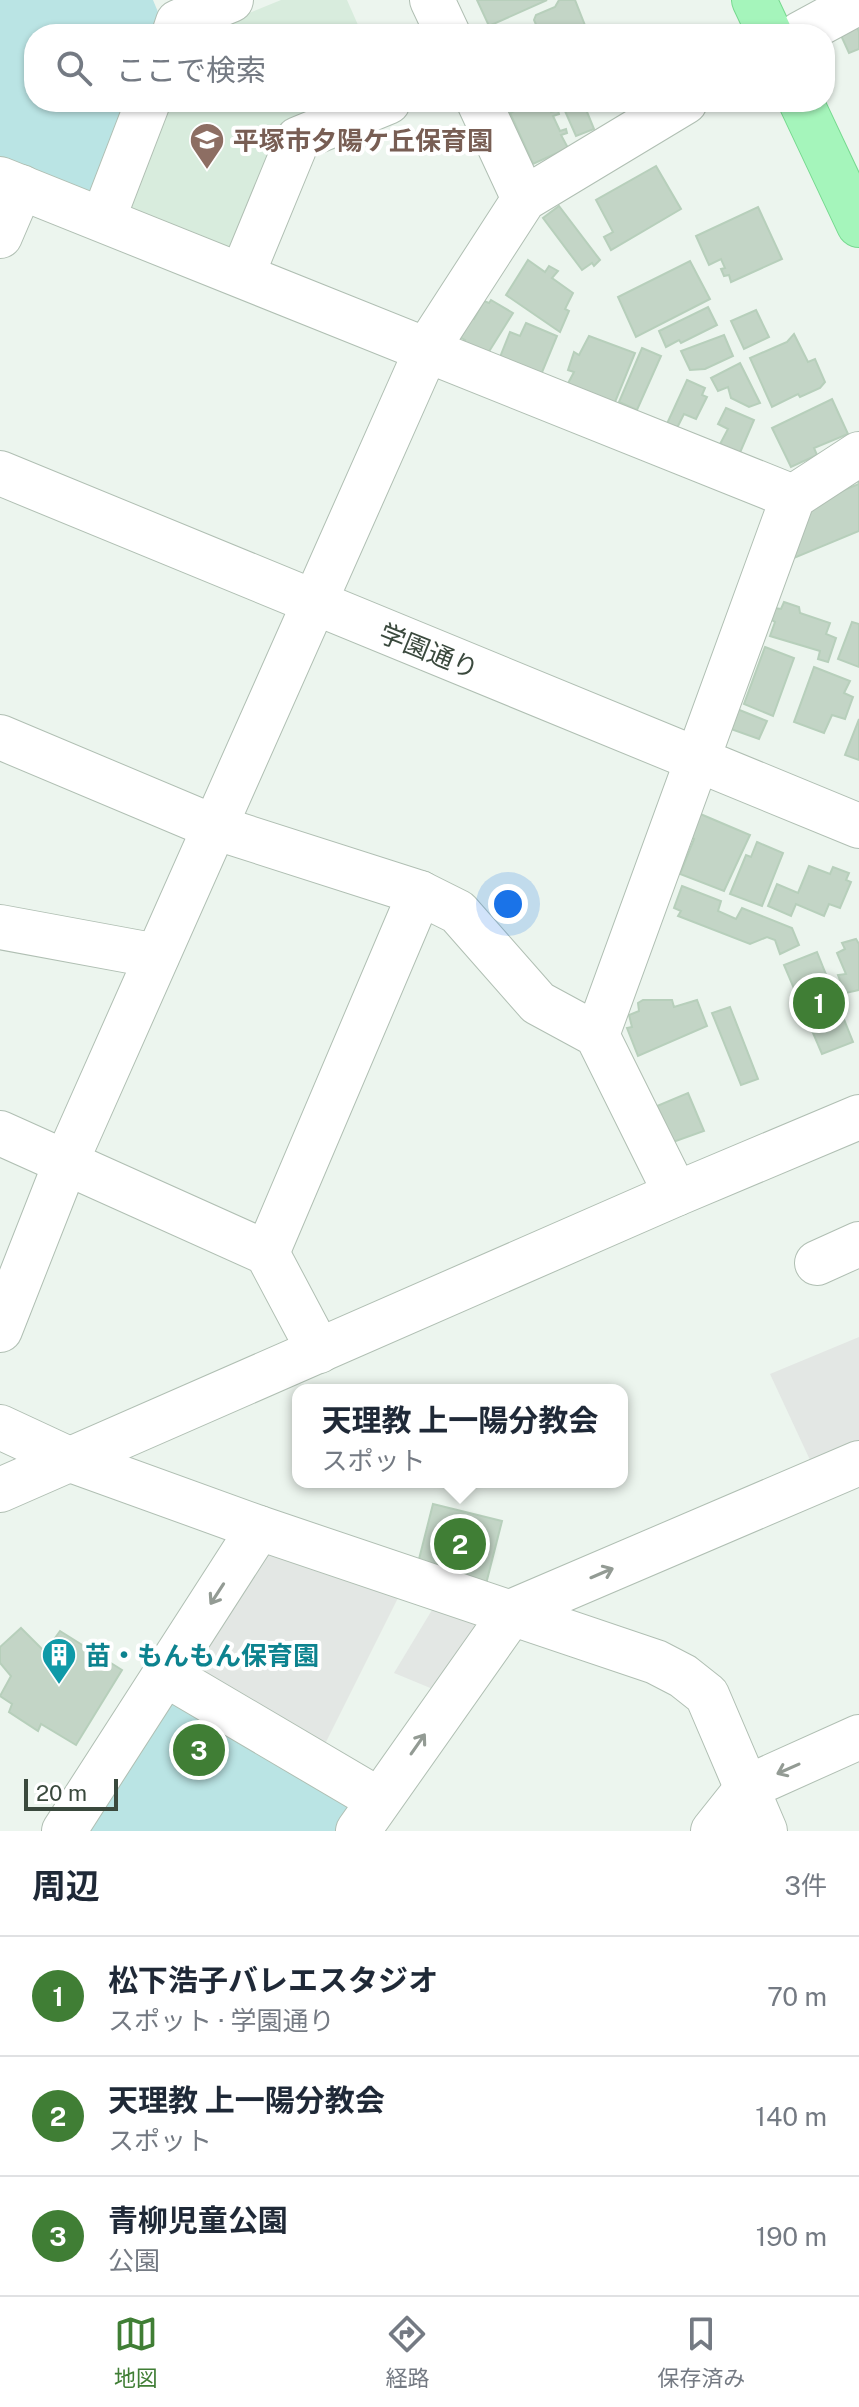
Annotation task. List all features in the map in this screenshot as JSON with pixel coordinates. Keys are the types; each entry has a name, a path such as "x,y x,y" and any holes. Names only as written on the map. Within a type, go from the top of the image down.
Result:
{"main road":[{"path":"754,0 765,24"},
{"path":"806,112 859,225"}],"street":[{"path":"174,19 231,0"},
{"path":"432,0 443,24"},
{"path":"818,24 859,2"},
{"path":"103,219 144,112"},
{"path":"242,275 298,139 364,112"},
{"path":"484,112 524,199"},
{"path":"0,1330 66,1162 427,349 524,199 668,112"},
{"path":"0,236 10,183 793,497"},
{"path":"597,1035 793,497 859,454"},
{"name":"学園通り","path":"0,473 859,826"},
{"path":"0,737 214,827 420,893 458,912 538,1003 597,1035 676,1194"},
{"path":"267,1253 420,893"},
{"path":"0,927 157,956"},
{"path":"0,1490 859,1117"},
{"path":"0,1133 267,1253 319,1351"},
{"path":"817,1263 859,1244"},
{"path":"0,1427 71,1460 259,1528 513,1611 656,1662 683,1676 707,1695 765,1831"},
{"path":"165,1674 368,1815 513,1611 859,1463"},
{"path":"64,1831 259,1528"},
{"path":"713,1831 748,1787 859,1737"}],"shaded area":[{"path":"0,0 153,0 163,24 24,24 24,112 127,112 94,190 83,196 0,163"},
{"path":"281,0 347,0 358,24 222,24"},
{"name":"平塚市夕陽ケ丘保育園","path":"160,112 349,112 294,136 242,259 125,218"},
{"path":"859,1337 859,1456 817,1475 770,1374"},
{"path":"269,1546 401,1592 322,1750 186,1668"},
{"path":"435,1605 488,1626 440,1692 394,1673"},
{"path":"166,1699 354,1801 340,1831 80,1831"}],"building":[{"path":"477,0 547,0 493,24 488,24"},
{"path":"559,0 575,0 584,24 536,24 536,15 555,7"},
{"path":"856,24 859,49 849,53 839,31"},
{"path":"558,112 553,116 560,131 566,129 567,133 561,135 568,148 533,164 510,113"},
{"path":"565,112 587,112 594,129 576,136"},
{"path":"656,166 681,209 611,250 604,237 613,232 596,200"},
{"path":"559,206 600,260 594,266 592,263 582,270 543,218"},
{"path":"758,207 782,259 731,282 729,275 724,276 721,259 709,265 696,236"},
{"path":"528,260 545,272 549,266 558,271 552,278 573,293 565,309 569,311 560,332 506,295"},
{"path":"690,261 710,299 636,337 618,297"},
{"path":"491,300 513,313 485,358 462,344 465,340 456,335 467,316 474,319 484,301 489,303"},
{"path":"708,307 717,325 666,347 659,331"},
{"path":"756,310 769,337 744,349 731,321"},
{"path":"526,323 557,336 538,382 500,357 510,332 520,336"},
{"path":"794,334 808,362 815,359 825,382 820,388 800,397 798,394 772,407 750,358 787,342"},
{"path":"724,335 733,356 705,369 690,370 681,351"},
{"path":"589,336 635,353 613,407 564,391 574,372 568,370 574,352 579,355"},
{"path":"642,348 661,356 637,410 619,402"},
{"path":"740,363 760,403 749,407 731,398 728,387 718,391 711,378"},
{"path":"687,380 705,388 702,395 707,397 696,419 684,414 675,432 665,428"},
{"path":"832,399 848,434 814,448 817,455 791,467 772,428"},
{"path":"726,408 754,420 739,455 719,446 728,429 718,424"},
{"path":"859,484 859,531 794,558 802,507"},
{"path":"784,602 799,607 800,613 830,623 826,634 836,638 828,662 818,659 820,651 770,636 775,622 770,619 775,608 781,609"},
{"path":"852,622 859,624 859,667 838,659"},
{"path":"765,647 794,658 773,716 744,704"},
{"path":"814,667 850,681 844,693 853,697 845,719 832,715 824,733 794,722"},
{"path":"732,707 767,721 759,739 725,727"},
{"path":"859,719 859,760 845,755"},
{"path":"698,813 750,835 724,891 680,874 694,839 688,836"},
{"path":"757,842 783,853 762,906 730,894 746,855 751,857"},
{"path":"809,866 830,874 833,867 849,873 846,880 851,882 840,908 829,904 824,916 796,904 791,916 768,906 777,884 798,893"},
{"path":"682,886 721,901 718,911 736,919 742,908 792,928 799,945 780,954 775,940 767,937 750,944 678,916 681,911 674,908"},
{"path":"856,939 859,944 859,990 845,993 838,975 846,974 837,953 845,949 842,943"},
{"path":"817,952 853,1042 822,1054 784,965"},
{"path":"643,1000 672,1000 674,1007 697,1000 707,1026 638,1056 627,1028 632,1027 629,1015 639,1011 638,1003"},
{"path":"730,1007 758,1079 741,1085 712,1013"},
{"path":"688,1093 704,1131 673,1142 657,1106"},
{"path":"433,1504 502,1521 486,1584 417,1567"},
{"name":"苗・もんもん保育園","path":"21,1628 45,1652 60,1631 122,1670 76,1745 41,1724 38,1731 9,1712 12,1704 0,1696 11,1676 0,1663 0,1647"}],"place":[{"name":"平塚市夕陽ケ丘保育園","path":"207,171"},
{"name":"松下浩子バレエスタジオ","path":"819,1003"},
{"name":"天理教 上一陽分教会","path":"460,1544"},
{"name":"苗・もんもん保育園","path":"59,1686"},
{"name":"青柳児童公園","path":"199,1750"}]}
